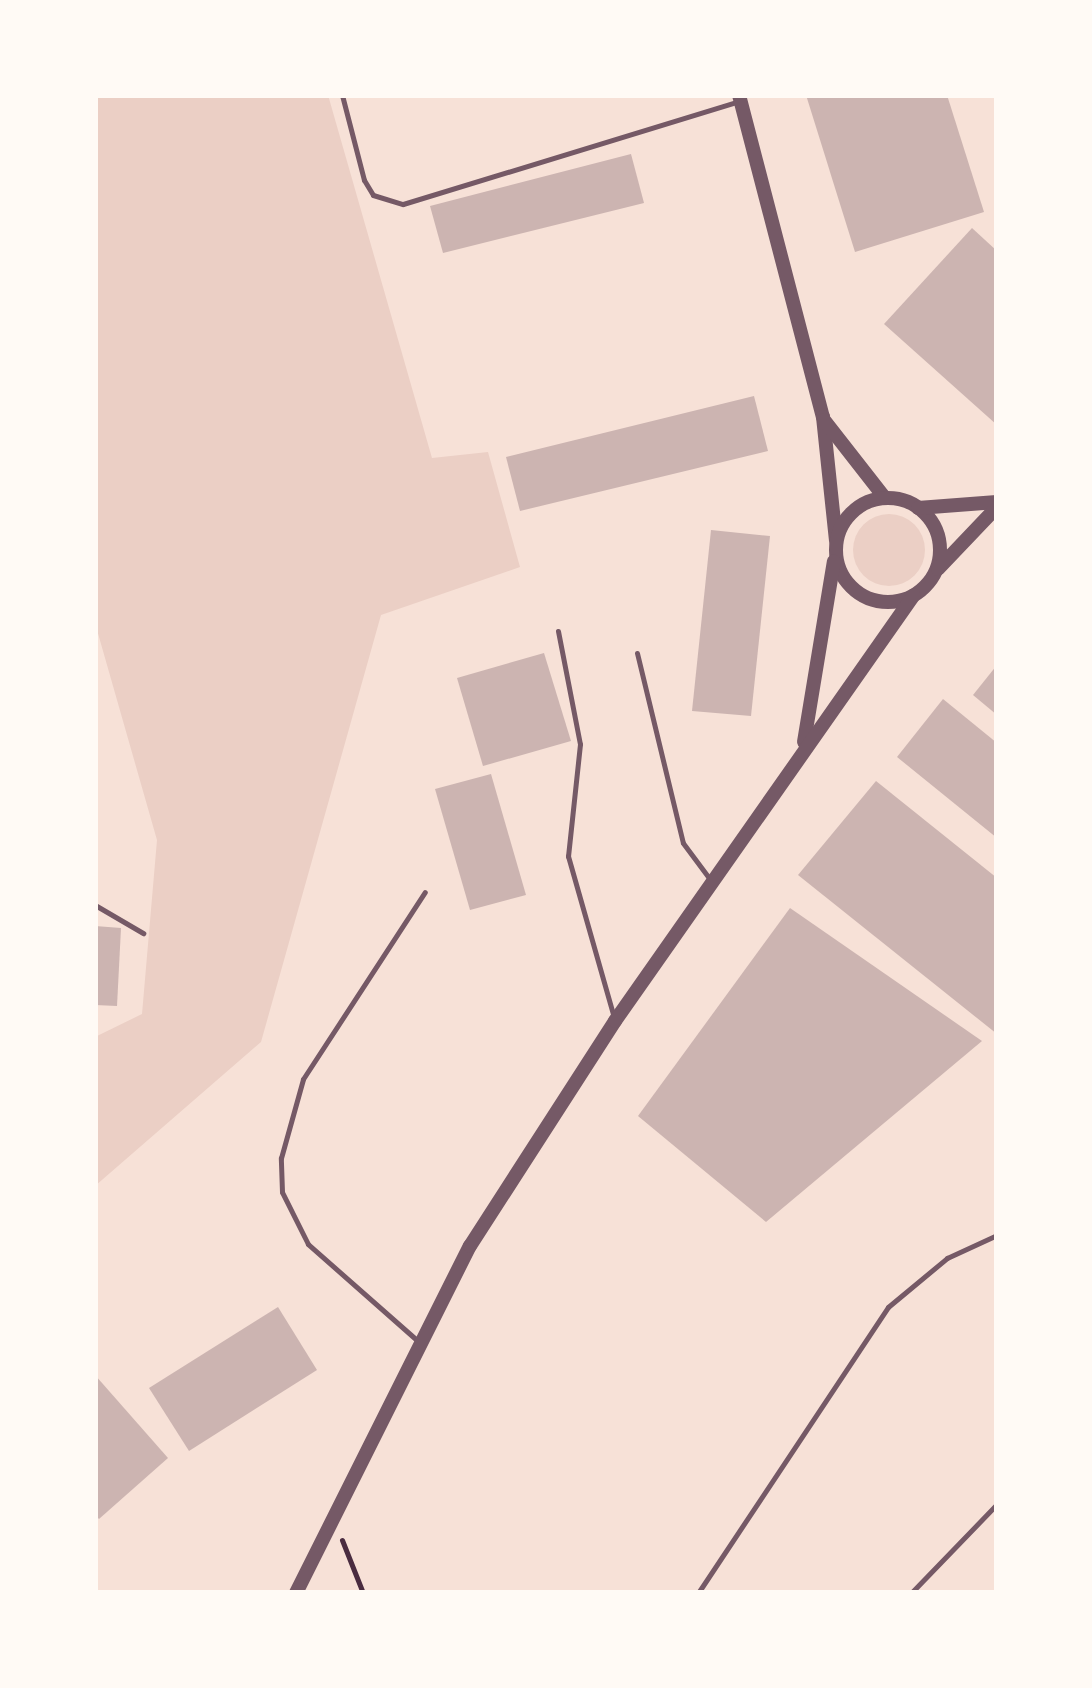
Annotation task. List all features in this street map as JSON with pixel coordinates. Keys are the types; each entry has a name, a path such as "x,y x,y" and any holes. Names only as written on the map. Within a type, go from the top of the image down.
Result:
{"street":[{"path":"739,98 823,417 836,547 803,748"},
{"path":"823,417 885,498 918,508 997,504"},
{"path":"836,547 854,511 885,498"},
{"path":"296,1593 420,1342 614,1021 914,595 997,504"},
{"path":"918,508 940,545 934,574"},
{"path":"836,547 862,596 914,595"}],"lane":[{"path":"342,95 364,180 373,195 404,204 739,98"},
{"path":"558,632 580,744 568,856 614,1021"},
{"path":"637,653 683,843 711,881"},
{"path":"420,1342 308,1244 282,1192 281,1158 302,1080 425,892"},
{"path":"95,905 143,934"},
{"path":"698,1593 888,1307 947,1258 997,1235"},
{"path":"911,1593 997,1504"}],"path":[{"path":"329,1522 363,1593"}],"shaded area":[{"path":"95,95 328,95 432,458 488,452 520,567 381,615 261,1042 95,1186 95,1037 142,1014 157,840 95,623"},
{"path":"889,514 903,516 915,524 923,536 923,564 915,576 903,584 889,586 875,584 863,576 855,564 853,550 855,536 863,524 875,516"}],"building":[{"path":"806,95 947,95 984,212 855,252"},
{"path":"631,154 644,203 443,253 430,206"},
{"path":"972,228 997,251 997,425 884,324"},
{"path":"754,396 768,451 520,511 506,457"},
{"path":"711,530 770,536 751,716 692,711"},
{"path":"544,653 571,741 483,766 457,678"},
{"path":"997,665 997,715 973,695"},
{"path":"943,699 997,743 997,838 897,757"},
{"path":"491,774 526,895 470,910 435,789"},
{"path":"876,781 997,878 997,1034 798,875"},
{"path":"790,908 982,1041 766,1222 638,1116"},
{"path":"95,926 121,928 117,1006 95,1005"},
{"path":"278,1307 317,1370 189,1451 149,1388"},
{"path":"95,1375 168,1458 99,1519 95,1515"}]}
